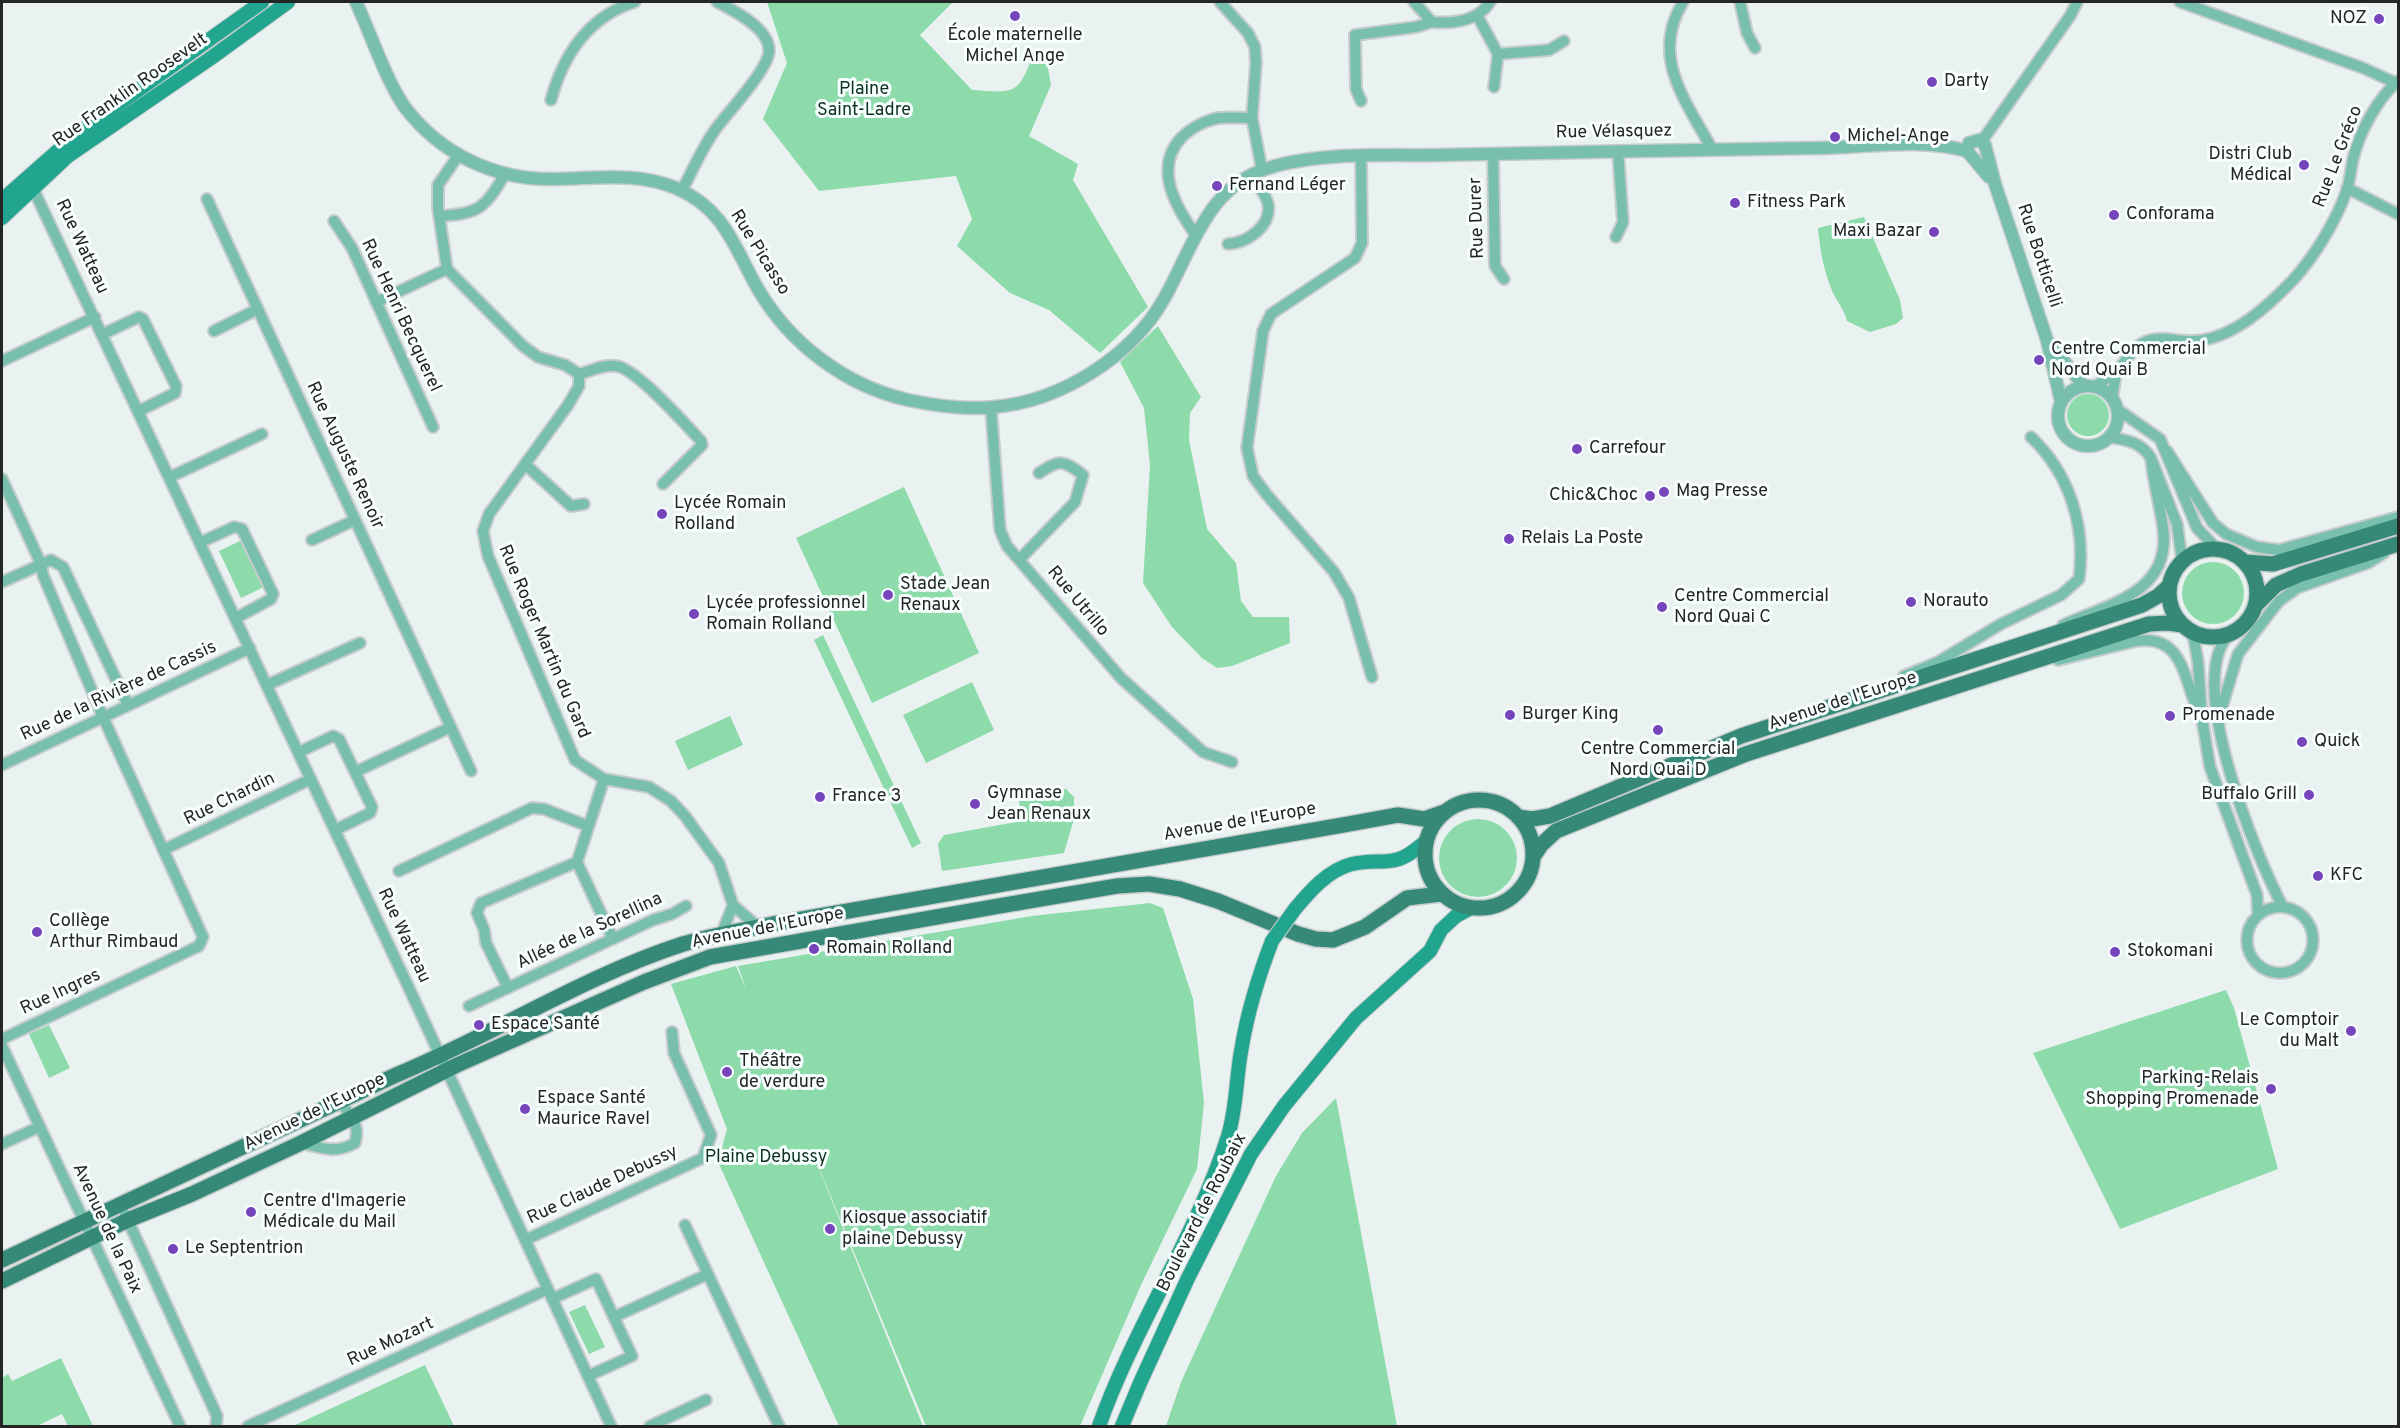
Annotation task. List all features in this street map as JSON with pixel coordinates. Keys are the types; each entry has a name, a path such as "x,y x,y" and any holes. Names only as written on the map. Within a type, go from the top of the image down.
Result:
{"main road":[{"name":"Rue Franklin Roosevelt","path":"2,218 30,182 78,133 262,2"},
{"name":"Rue Franklin Roosevelt","path":"2,200 211,58 288,2"},
{"path":"2245,562 2273,564 2398,526"},
{"path":"2256,605 2257,585 2253,573 2235,554 2216,548 2202,550 2182,560 2172,575 2169,586 2171,607 2186,628 2205,637 2229,635 2244,625 2256,605 2276,585 2301,574 2396,545"},
{"name":"Avenue de l'Europe","path":"1518,817 1532,819 1550,816 1741,736 2142,604 2158,596 2169,586"},
{"name":"Avenue de l'Europe","path":"1533,857 1541,845 1556,831 1746,754 2149,624 2168,623 2186,628"},
{"path":"1478,800 1501,805 1518,817 1530,836 1533,857 1528,877 1509,900 1491,908 1470,908 1450,901 1441,894 1428,875 1425,865 1425,842 1436,821 1444,812 1464,802 1478,800"},
{"name":"Avenue de l'Europe","path":"2,1281 128,1220 192,1194 301,1143 353,1117 444,1063 613,972 684,944 758,927 1398,815 1425,819 1444,812"},
{"name":"Boulevard de Roubaix","path":"1099,1426 1112,1388 1201,1204 1229,1133 1251,1002 1272,941 1308,894 1336,870 1352,864 1390,861 1405,857 1425,842"},
{"name":"Avenue de l'Europe","path":"2,1260 342,1101 710,957 1117,886 1149,884 1180,889 1218,901 1298,934 1316,939 1333,940 1365,927 1407,898 1441,894"},
{"name":"Boulevard de Roubaix","path":"1122,1426 1188,1278 1251,1154 1284,1106 1356,1018 1430,951 1441,930 1456,916 1470,908"}],"street":[{"name":"Rue Picasso","path":"356,2 402,103 422,126 458,156 519,177 547,179 633,177 654,180 682,190 707,207 727,228 759,289 791,332 808,349 859,383 903,399 947,407 991,408 1016,404 1059,390 1096,370 1135,337 1162,303 1195,234 1217,202 1240,181 1257,172"},
{"path":"551,100 558,75 571,50 598,20 634,2"},
{"path":"682,190 714,131 754,82 770,50 761,31 738,13 717,2"},
{"path":"1220,2 1248,33 1255,48 1252,118 1257,172 1268,204 1268,213 1264,223 1249,238 1237,244 1228,244"},
{"path":"1414,2 1432,22"},
{"path":"1361,101 1356,89 1355,34 1416,27 1432,22 1444,23 1477,15 1490,2"},
{"path":"1683,2 1673,18 1668,52 1672,70 1682,94 1712,149"},
{"path":"1740,2 1747,33 1755,48"},
{"path":"2180,2 2397,82"},
{"path":"1970,155 1971,141 1984,146 2078,4"},
{"path":"1477,15 1498,54 1494,87"},
{"path":"1498,54 1549,50 1564,41"},
{"name":"Rue Le Gréco","path":"2089,386 2116,372 2130,352 2144,342 2155,338 2197,341 2236,327 2255,314 2295,278 2328,229 2347,188 2353,157 2361,136 2377,105 2397,82"},
{"path":"1195,234 1178,210 1169,185 1167,162 1175,144 1201,123 1218,118 1252,118"},
{"name":"Rue Vélasquez","path":"1257,172 1297,161 1360,157 1855,148 1901,144 1934,145 1970,155"},
{"name":"Rue Botticelli","path":"1984,146 2047,340 2061,402"},
{"path":"1616,237 1623,222 1618,151"},
{"name":"Rue Durer","path":"1492,154 1495,266 1504,279"},
{"name":"Rue Botticelli","path":"1970,155 1995,184"},
{"path":"458,156 438,186 439,216 447,269 523,346 538,357 565,365 579,374 607,366 626,368 701,441 700,448 663,484"},
{"path":"1360,157 1362,243 1355,258 1271,314 1263,331 1247,448 1253,476 1334,572 1349,598 1372,677"},
{"path":"439,216 463,215 478,209 491,196 505,174"},
{"name":"Rue Watteau","path":"30,182 201,542 611,1426"},
{"path":"2347,188 2398,214"},
{"name":"Rue Auguste Renoir","path":"207,199 471,771"},
{"name":"Rue Henri Becquerel","path":"334,221 352,248 434,427"},
{"path":"376,302 447,269"},
{"path":"214,331 258,309"},
{"path":"103,334 139,317 143,319 176,386 175,393 139,411"},
{"path":"2,361 95,318"},
{"name":"Rue Botticelli","path":"2047,340 2089,386"},
{"path":"2116,372 2115,404 2116,424 2109,437 2095,445 2085,446 2070,440 2060,428 2058,421 2061,402 2070,391 2089,386 2108,393 2115,404 2156,435 2213,523 2226,534 2257,547 2279,550 2398,517"},
{"name":"Rue Roger Martin du Gard","path":"579,374 579,386 572,397 526,465 489,514 483,531 484,544 575,760 604,779 648,787 670,801 685,816 719,863 732,905"},
{"name":"Rue Utrillo","path":"991,408 1000,530 1007,546 1121,678 1203,752 1232,762"},
{"path":"170,477 262,434"},
{"path":"2109,437 2138,444 2147,451 2177,524 2182,560"},
{"name":"Avenue de l'Europe","path":"1870,695 1900,677 1938,662 2001,624 2061,595 2079,579 2082,558 2080,533 2067,489 2055,463 2031,438"},
{"path":"2167,451 2197,528 2216,548"},
{"path":"2030,642 2052,629 2124,598 2144,586 2155,575 2164,545 2151,459"},
{"path":"1020,559 1075,502 1083,476 1068,464 1055,462 1038,473"},
{"path":"526,465 571,506 584,504"},
{"path":"2,479 103,717 161,845"},
{"path":"312,540 355,520"},
{"path":"201,542 234,527 242,529 273,594 271,599 236,618"},
{"path":"2218,720 2238,654 2279,601 2297,588 2368,563 2396,545"},
{"path":"2,582 51,560 63,567 128,705"},
{"path":"2186,628 2194,639 2198,662 2202,718 2210,767 2257,895 2258,915"},
{"path":"2229,635 2220,643 2215,659 2213,683 2226,764 2272,888 2283,907"},
{"path":"1993,674 2146,639 2175,652 2183,666 2192,698 2202,718"},
{"path":"267,685 360,643"},
{"name":"Rue de la Rivière de Cassis","path":"3,762 250,648"},
{"path":"355,772 451,727"},
{"path":"299,752 333,736 339,739 372,807 370,813 335,830"},
{"name":"Rue Chardin","path":"161,845 311,779"},
{"path":"604,779 577,862 613,939"},
{"path":"399,871 532,808 544,809 588,826"},
{"name":"Rue Ingres","path":"2,1039 198,946 203,937 161,845"},
{"name":"Allée de la Sorellina","path":"508,988 486,943 484,929 477,913 481,903 577,862"},
{"path":"721,935 732,905 758,927"},
{"name":"Allée de la Sorellina","path":"469,1006 686,906"},
{"path":"2283,907 2300,913 2306,919 2314,936 2310,956 2296,970 2278,974 2261,968 2250,954 2247,938 2252,923 2258,915 2265,910 2283,907"},
{"name":"Rue Claude Debussy","path":"525,1240 703,1158 711,1135 674,1053 672,1032"},
{"name":"Avenue de la Paix","path":"2,1046 180,1426"},
{"path":"301,1143 333,1151 344,1150 355,1143 358,1133 353,1117 344,1108 342,1101"},
{"path":"2,1144 39,1127"},
{"path":"121,1205 217,1416 216,1426"},
{"path":"685,1225 779,1426"},
{"path":"588,1376 632,1356 614,1317 708,1274"},
{"name":"Rue Mozart","path":"248,1426 550,1294 596,1279 614,1317"},
{"path":"650,1426 706,1400"}],"green space":[{"name":"Plaine Saint-Ladre","path":"767,2 953,2 920,35 972,90 1007,91 1014,88 1024,76 1034,52 1046,58 1051,85 1029,136 1078,164 1073,180 1148,307 1100,353 1049,310 1010,293 957,246 972,219 956,176 819,191 763,119 787,63"},
{"path":"1864,217 1900,300 1903,318 1896,324 1870,332 1847,321 1834,295 1821,254 1818,228"},
{"path":"1158,326 1201,397 1190,413 1189,440 1207,529 1236,563 1241,601 1253,617 1289,617 1290,643 1232,666 1217,668 1202,658 1172,627 1143,583 1150,465 1144,408 1120,362"},
{"path":"2088,394 2096,395 2103,400 2108,407 2108,423 2103,430 2096,435 2088,436 2080,435 2073,430 2068,423 2067,415 2068,407 2073,400 2080,395"},
{"name":"Stade Jean Renaux","path":"904,487 979,653 872,703 796,538"},
{"path":"242,540 264,587 241,598 219,551"},
{"path":"2207,562 2219,562 2235,571 2242,581 2244,593 2242,605 2235,615 2219,624 2207,624 2196,619 2187,610 2182,599 2182,587 2187,576 2196,567"},
{"path":"823,635 921,843 912,848 814,640"},
{"path":"972,682 994,730 926,763 903,715"},
{"path":"730,716 743,745 688,770 675,741"},
{"path":"1017,787 1042,791 1066,789 1074,797 1074,819 1064,853 942,871 938,844 944,835 1022,821"},
{"path":"1478,819 1493,822 1510,836 1517,858 1514,873 1500,890 1478,897 1463,894 1446,880 1439,858 1442,843 1456,826"},
{"name":"Plaine Debussy","path":"1150,903 1163,908 1193,999 1204,1103 1197,1169 1141,1285 1080,1426 926,1426 802,1127 923,1426 839,1426 718,1162 727,1129 671,984 736,966 746,989 738,966 1032,916"},
{"path":"2226,990 2234,1008 2278,1169 2120,1229 2033,1053"},
{"path":"49,1025 70,1068 49,1078 29,1034"},
{"path":"1336,1098 1397,1426 1166,1426 1181,1382 1276,1176 1302,1133"},
{"path":"585,1305 605,1347 589,1354 569,1312"},
{"path":"61,1358 93,1426 68,1426 62,1414 37,1426 2,1426 2,1378 8,1374 12,1381"},
{"path":"425,1365 454,1426 293,1426"}],"place":[{"name":"École maternelle Michel Ange","path":"1015,16"},
{"name":"NOZ","path":"2379,19"},
{"name":"Darty","path":"1932,82"},
{"name":"Michel-Ange","path":"1835,137"},
{"name":"Distri Club Médical","path":"2304,165"},
{"name":"Fernand Léger","path":"1217,186"},
{"name":"Fitness Park","path":"1735,203"},
{"name":"Conforama","path":"2114,215"},
{"name":"Maxi Bazar","path":"1934,232"},
{"name":"Centre Commercial Nord Quai B","path":"2039,360"},
{"name":"Carrefour","path":"1577,449"},
{"name":"Mag Presse","path":"1664,492"},
{"name":"Chic&Choc","path":"1650,496"},
{"name":"Lycée Romain Rolland","path":"662,514"},
{"name":"Relais La Poste","path":"1509,539"},
{"name":"Stade Jean Renaux","path":"888,595"},
{"name":"Norauto","path":"1911,602"},
{"name":"Centre Commercial Nord Quai C","path":"1662,607"},
{"name":"Lycée professionnel Romain Rolland","path":"694,614"},
{"name":"Burger King","path":"1510,715"},
{"name":"Promenade","path":"2170,716"},
{"name":"Centre Commercial Nord Quai D","path":"1658,730"},
{"name":"Quick","path":"2302,742"},
{"name":"Buffalo Grill","path":"2309,795"},
{"name":"France 3","path":"820,797"},
{"name":"Gymnase Jean Renaux","path":"975,804"},
{"name":"KFC","path":"2318,876"},
{"name":"Collège Arthur Rimbaud","path":"37,932"},
{"name":"Romain Rolland","path":"814,949"},
{"name":"Stokomani","path":"2115,952"},
{"name":"Espace Santé","path":"479,1025"},
{"name":"Le Comptoir du Malt","path":"2351,1031"},
{"name":"Théâtre de verdure","path":"727,1072"},
{"name":"Parking-Relais Shopping Promenade","path":"2271,1089"},
{"name":"Espace Santé Maurice Ravel","path":"525,1109"},
{"name":"Centre d'Imagerie Médicale du Mail","path":"251,1212"},
{"name":"Kiosque associatif plaine Debussy","path":"830,1229"},
{"name":"Le Septentrion","path":"173,1249"}]}
